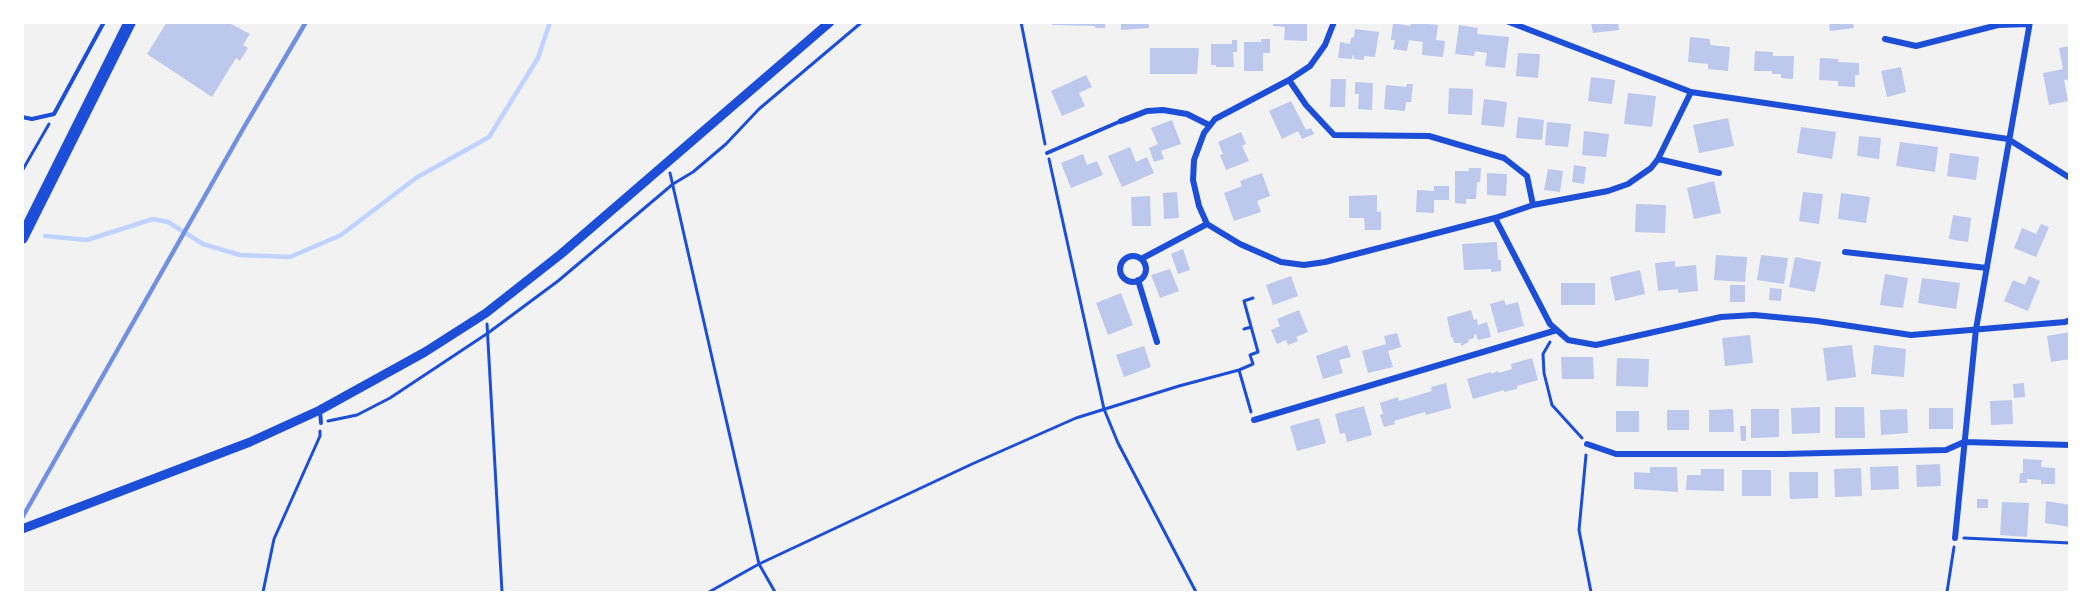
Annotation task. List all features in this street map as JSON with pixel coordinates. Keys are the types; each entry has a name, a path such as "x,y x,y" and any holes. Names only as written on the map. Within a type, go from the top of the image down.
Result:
{"main road":[{"path":"22,238 130,22"}],"street":[{"path":"22,529 250,441 320,410 424,352 486,313 561,254 830,22"},
{"path":"1334,22 1325,45 1310,66 1289,80 1215,119 1204,133 1194,160 1193,180 1199,206 1207,224 1240,244 1281,262 1304,265 1325,262 1495,218 1533,205 1608,191 1628,184 1652,168 1691,92"},
{"path":"1509,22 1523,25 1691,92 2008,139 2070,178"},
{"path":"1885,39 1916,46 1998,25 2030,23 1976,329 1955,538"},
{"path":"1289,80 1306,105 1334,135 1430,136 1504,158 1527,176 1533,205"},
{"path":"1120,121 1147,111 1163,110 1187,114 1209,125"},
{"path":"1658,159 1719,173"},
{"path":"1495,218 1550,324 1568,340 1596,345 1721,316 1754,315 1817,321 1911,335 2070,320"},
{"path":"1141,259 1145,271 1138,280 1130,281 1123,277 1120,265 1129,256 1141,259 1207,224"},
{"path":"1845,252 1987,268"},
{"path":"1138,280 1157,342"},
{"path":"1254,420 1557,330"},
{"path":"1587,444 1616,454 1783,454 1946,450 1964,442 2070,446"}],"lane":[{"path":"22,117 32,119 54,114 104,22"},
{"path":"1047,153 1120,121"},
{"path":"320,410 321,423"}],"path":[{"path":"263,592 274,539 320,436 321,423 357,415 390,398 488,333 558,281 673,184 693,172 726,144 759,109 862,22"},
{"path":"1020,22 1104,409 1118,443 1196,592"},
{"path":"22,171 54,114"},
{"path":"673,184 759,564 775,592"},
{"path":"709,592 759,564 1076,418 1253,364 1250,355 1258,352 1244,302 1253,298"},
{"path":"486,313 502,592"},
{"path":"1244,329 1251,327"},
{"path":"1546,349 1543,354 1544,374 1552,405 1587,444 1580,530 1591,592"},
{"path":"1239,370 1254,420"},
{"path":"1947,592 1955,538 2070,543"}],"building":[{"path":"167,22 232,22 231,24 250,34 243,45 248,48 240,61 236,58 212,97 147,54"},
{"path":"1052,22 1105,22 1105,28 1052,25"},
{"path":"1121,22 1149,22 1149,28 1121,30"},
{"path":"1273,22 1307,22 1307,41 1284,40 1285,27 1273,26"},
{"path":"1411,22 1438,25 1436,40 1445,41 1443,57 1422,55 1423,42 1409,40 1407,51 1393,49 1395,40 1391,40 1393,23 1410,26"},
{"path":"1591,22 1618,22 1619,30 1593,33"},
{"path":"1829,22 1853,22 1854,28 1830,31"},
{"path":"1459,25 1478,28 1477,34 1509,37 1505,68 1485,66 1487,53 1475,51 1474,56 1455,54"},
{"path":"1355,29 1379,32 1375,57 1364,56 1364,60 1354,59 1354,55 1352,59 1338,58 1340,42 1350,44"},
{"path":"1690,37 1710,39 1710,45 1730,47 1728,71 1708,69 1708,64 1688,62"},
{"path":"1261,39 1270,39 1270,53 1263,53 1263,71 1244,71 1244,42 1261,42"},
{"path":"1232,40 1237,40 1237,52 1233,52 1234,67 1211,65 1211,44 1232,44"},
{"path":"2070,46 2070,79 2064,80 2068,101 2049,105 2043,73 2063,69 2059,48"},
{"path":"1150,48 1199,48 1197,74 1150,74"},
{"path":"1755,51 1773,52 1773,56 1794,56 1793,79 1781,78 1781,74 1772,74 1772,71 1754,71"},
{"path":"1518,53 1540,54 1538,78 1516,76"},
{"path":"1820,58 1859,63 1859,75 1855,75 1855,87 1838,86 1838,81 1819,80"},
{"path":"1901,67 1906,92 1887,97 1881,71"},
{"path":"1086,75 1092,87 1079,93 1085,106 1062,116 1051,91"},
{"path":"1591,77 1615,80 1612,104 1588,101"},
{"path":"1331,79 1346,79 1345,107 1330,107"},
{"path":"1355,82 1373,83 1372,110 1358,109 1359,94 1355,94"},
{"path":"1407,84 1413,84 1411,102 1406,102 1405,111 1384,109 1386,85 1406,87"},
{"path":"1449,88 1473,89 1472,115 1448,114"},
{"path":"1628,93 1656,96 1652,127 1624,124"},
{"path":"1484,99 1507,102 1504,127 1481,125"},
{"path":"1291,101 1306,130 1311,128 1314,134 1302,139 1298,131 1282,139 1269,111"},
{"path":"1518,117 1544,120 1542,140 1516,138"},
{"path":"1728,118 1734,146 1699,153 1693,125"},
{"path":"1172,120 1181,144 1161,151 1164,159 1154,162 1149,148 1158,144 1151,128"},
{"path":"1547,122 1571,124 1568,147 1545,145"},
{"path":"1801,127 1836,132 1832,159 1797,153"},
{"path":"1584,131 1609,134 1606,157 1582,155"},
{"path":"1241,132 1246,144 1242,146 1249,161 1226,170 1218,142"},
{"path":"1859,136 1881,138 1879,159 1857,156"},
{"path":"1900,142 1938,147 1935,172 1896,166"},
{"path":"1130,147 1136,162 1147,157 1154,173 1122,187 1108,156"},
{"path":"1950,153 1979,157 1976,180 1947,176"},
{"path":"1083,154 1087,165 1097,161 1103,175 1071,188 1061,163"},
{"path":"1574,165 1586,167 1584,184 1572,182"},
{"path":"1469,168 1481,168 1476,199 1466,199 1466,204 1455,203 1455,171 1469,171"},
{"path":"1548,169 1563,171 1560,192 1544,190"},
{"path":"1262,173 1270,196 1257,201 1261,212 1234,221 1224,193 1242,186 1240,181"},
{"path":"1487,173 1507,174 1506,196 1487,195"},
{"path":"1714,181 1721,213 1694,219 1687,188"},
{"path":"1434,186 1449,186 1449,200 1434,200 1434,213 1416,212 1417,190 1434,191"},
{"path":"1177,192 1179,218 1164,219 1163,193"},
{"path":"1803,192 1823,194 1819,224 1799,221"},
{"path":"1841,193 1870,197 1866,223 1838,219"},
{"path":"1377,195 1377,212 1381,211 1381,230 1365,230 1364,218 1349,218 1349,196"},
{"path":"1150,196 1151,226 1132,226 1131,197"},
{"path":"1636,204 1666,205 1665,233 1635,232"},
{"path":"1953,215 1971,218 1968,242 1949,239"},
{"path":"2041,224 2049,227 2036,257 2014,248 2022,228 2036,234"},
{"path":"1497,242 1501,271 1464,270 1462,244"},
{"path":"1183,249 1190,270 1178,274 1171,254"},
{"path":"1716,255 1747,257 1745,282 1714,280"},
{"path":"1761,255 1788,258 1784,284 1757,280"},
{"path":"1795,257 1821,262 1815,292 1789,287"},
{"path":"1675,261 1675,267 1696,265 1698,291 1678,293 1678,289 1658,291 1655,263"},
{"path":"1170,269 1179,291 1160,298 1151,275"},
{"path":"1640,270 1645,294 1615,301 1610,277"},
{"path":"1885,274 1908,278 1903,308 1880,305"},
{"path":"1291,276 1298,296 1273,305 1266,285"},
{"path":"2029,276 2040,281 2028,311 2004,301 2013,280 2025,285"},
{"path":"1922,278 1960,283 1956,309 1918,303"},
{"path":"1561,283 1595,283 1595,305 1561,305"},
{"path":"1730,285 1745,285 1745,302 1730,302"},
{"path":"1770,288 1782,289 1781,301 1769,300"},
{"path":"1121,293 1133,325 1108,335 1096,303"},
{"path":"1504,300 1506,305 1518,302 1524,326 1498,333 1490,304"},
{"path":"1299,310 1308,332 1296,337 1298,341 1288,345 1286,340 1277,344 1271,330 1280,326 1277,319"},
{"path":"1471,310 1478,325 1487,322 1491,337 1478,340 1476,334 1474,338 1468,340 1469,342 1461,346 1461,343 1454,343 1451,337 1447,317"},
{"path":"2070,332 2070,359 2051,362 2047,336"},
{"path":"1397,333 1401,347 1388,351 1393,367 1368,373 1362,351 1386,344 1384,336"},
{"path":"1750,335 1753,363 1725,366 1722,338"},
{"path":"1347,345 1351,357 1339,360 1343,373 1323,379 1316,356"},
{"path":"1852,345 1856,377 1827,381 1823,348"},
{"path":"1874,345 1906,349 1904,377 1871,374"},
{"path":"1144,346 1151,367 1124,377 1116,355"},
{"path":"1561,357 1593,357 1594,379 1562,379"},
{"path":"1532,358 1538,380 1517,386 1517,389 1504,392 1504,390 1473,399 1467,379 1512,369 1511,364"},
{"path":"1617,358 1649,359 1648,387 1616,386"},
{"path":"1446,383 1451,408 1426,415 1425,412 1394,421 1395,424 1384,427 1380,415 1383,414 1380,403 1398,397 1399,401 1432,391 1431,387"},
{"path":"2024,383 2025,397 2014,398 2013,384"},
{"path":"2012,400 2013,424 1991,425 1990,401"},
{"path":"1364,406 1372,435 1347,442 1345,433 1340,434 1335,414"},
{"path":"1820,407 1820,433 1792,434 1791,408"},
{"path":"1835,407 1864,407 1865,438 1835,438"},
{"path":"1929,408 1953,408 1953,429 1929,429"},
{"path":"1733,409 1734,432 1709,432 1709,410"},
{"path":"1751,409 1779,409 1779,437 1751,438"},
{"path":"1907,409 1908,433 1881,435 1880,410"},
{"path":"1667,410 1689,410 1689,430 1667,430"},
{"path":"1616,411 1639,411 1639,432 1616,432"},
{"path":"1319,418 1326,443 1297,451 1290,426"},
{"path":"1740,426 1746,426 1746,441 1741,441"},
{"path":"2023,459 2042,460 2041,467 2055,468 2055,484 2041,484 2041,480 2027,479 2027,483 2019,483 2020,473 2023,473"},
{"path":"1940,464 1941,486 1917,487 1916,465"},
{"path":"1898,466 1899,489 1871,490 1870,467"},
{"path":"1650,467 1677,467 1678,492 1634,489 1634,472 1650,473"},
{"path":"1861,468 1862,496 1835,497 1834,469"},
{"path":"1701,469 1724,469 1724,491 1686,490 1687,475 1701,475"},
{"path":"1742,470 1771,470 1771,496 1742,496"},
{"path":"1789,472 1818,472 1818,498 1790,499"},
{"path":"1977,499 1988,499 1988,508 1977,508"},
{"path":"2046,501 2070,505 2070,527 2045,523"},
{"path":"2002,502 2029,503 2027,537 2000,535"}],"waterway":[{"path":"45,236 87,240 153,219 168,222 203,244 240,255 290,257 341,235 416,178 489,137 538,58 550,22"}],"railway":[{"path":"22,518 306,22"}]}
